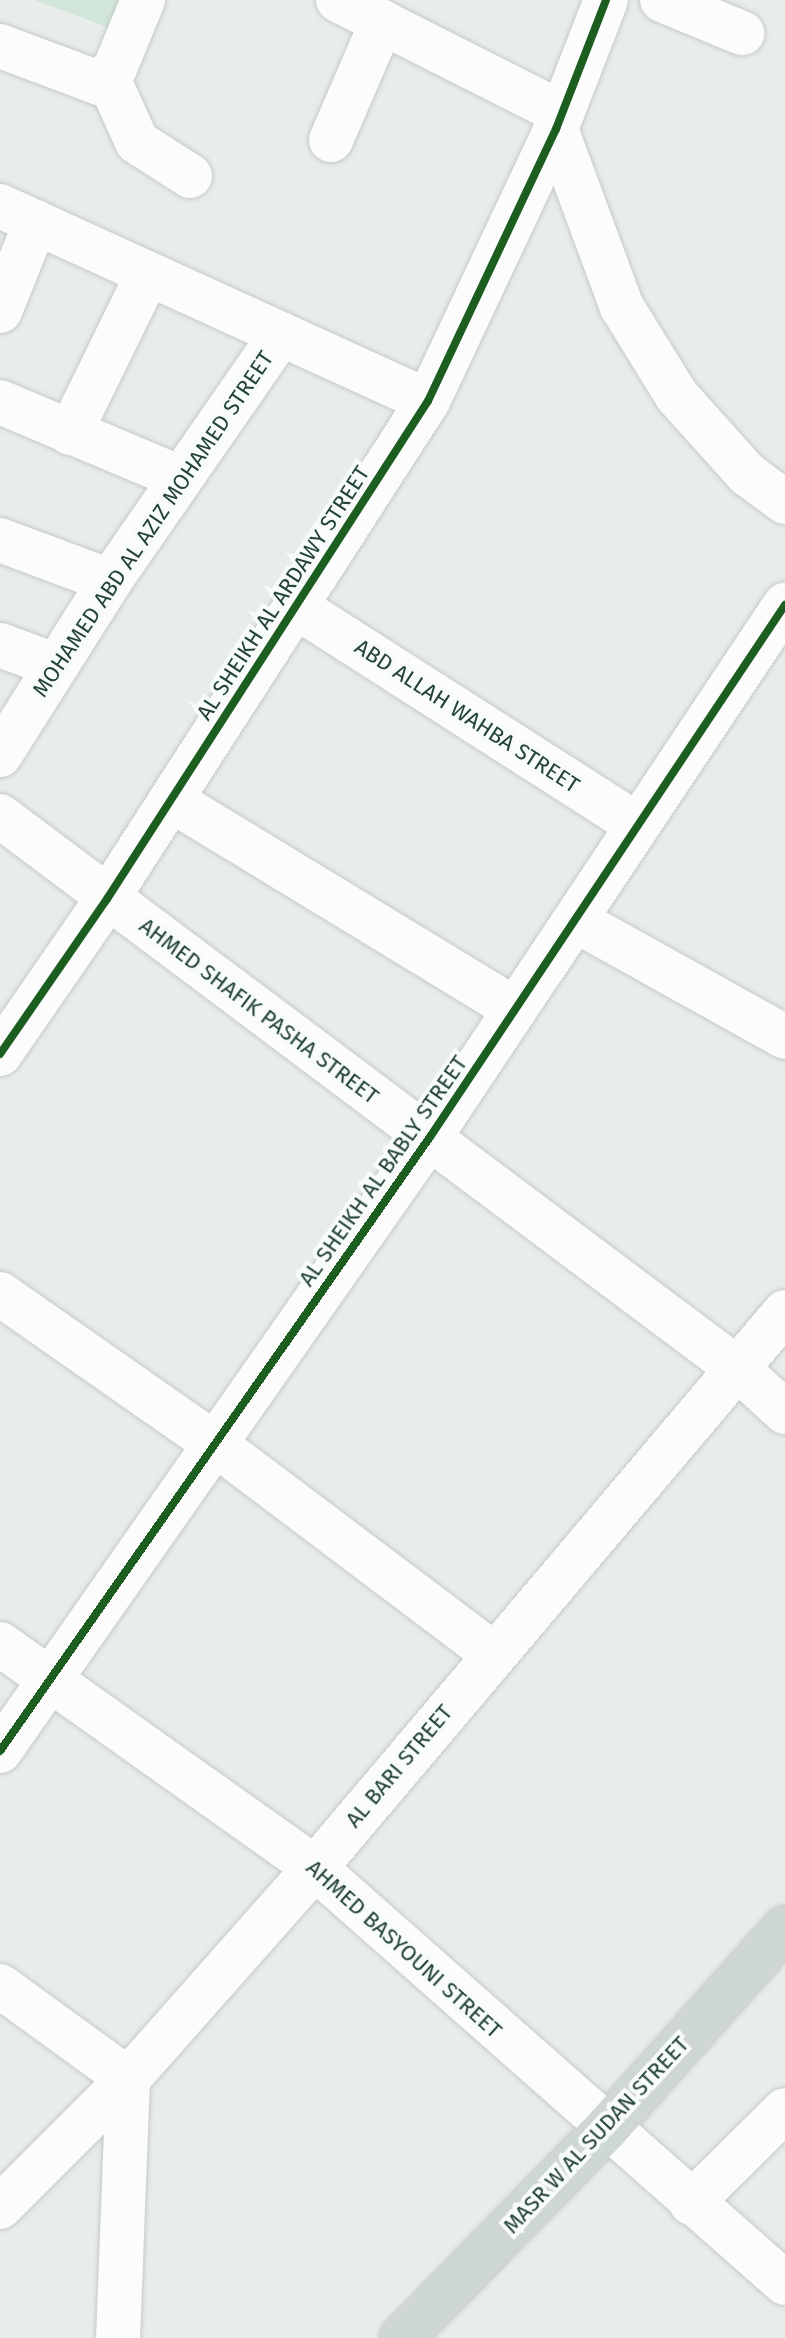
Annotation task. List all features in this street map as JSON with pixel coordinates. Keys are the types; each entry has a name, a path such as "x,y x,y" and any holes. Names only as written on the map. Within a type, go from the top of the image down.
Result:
{"main road":[{"name":"MASR W AL SUDAN STREET","path":"402,2338 606,2129 785,1928"}],"street":[{"path":"143,0 108,78 137,142 190,176"},
{"path":"338,0 559,121 622,307 677,396 747,474 785,502"},
{"name":"AL SHEIKH AL ARDAWY STREET","path":"0,1054 107,899 428,401 559,121 606,0"},
{"path":"662,0 742,33"},
{"path":"331,140 382,22"},
{"path":"0,46 84,82 108,78"},
{"path":"0,311 18,214 428,401"},
{"path":"70,433 148,274"},
{"name":"MOHAMED ABD AL AZIZ MOHAMED STREET","path":"5,739 281,334"},
{"path":"0,402 181,478"},
{"path":"0,540 110,581"},
{"name":"AL SHEIKH AL BABLY STREET","path":"0,1751 430,1137 785,605"},
{"name":"ABD ALLAH WAHBA STREET","path":"295,606 638,825"},
{"path":"0,645 54,665"},
{"path":"171,800 515,1009"},
{"name":"AHMED SHAFIK PASHA STREET","path":"0,816 738,1369 785,1412"},
{"path":"575,920 785,1037"},
{"path":"0,1294 215,1444 492,1653"},
{"name":"AL BARI STREET","path":"0,2207 128,2079 315,1868 492,1653 785,1312"},
{"name":"AHMED BASYOUNI STREET","path":"0,1644 315,1868 606,2129 785,2283"},
{"path":"0,1986 128,2079 118,2338"},
{"path":"691,2203 785,2110"}],"green space":[{"path":"34,0 123,0 113,29"}],"cycle path":[{"path":"0,1054 107,899 428,401 556,129 606,0"},
{"path":"0,1751 430,1137 785,605"}]}
